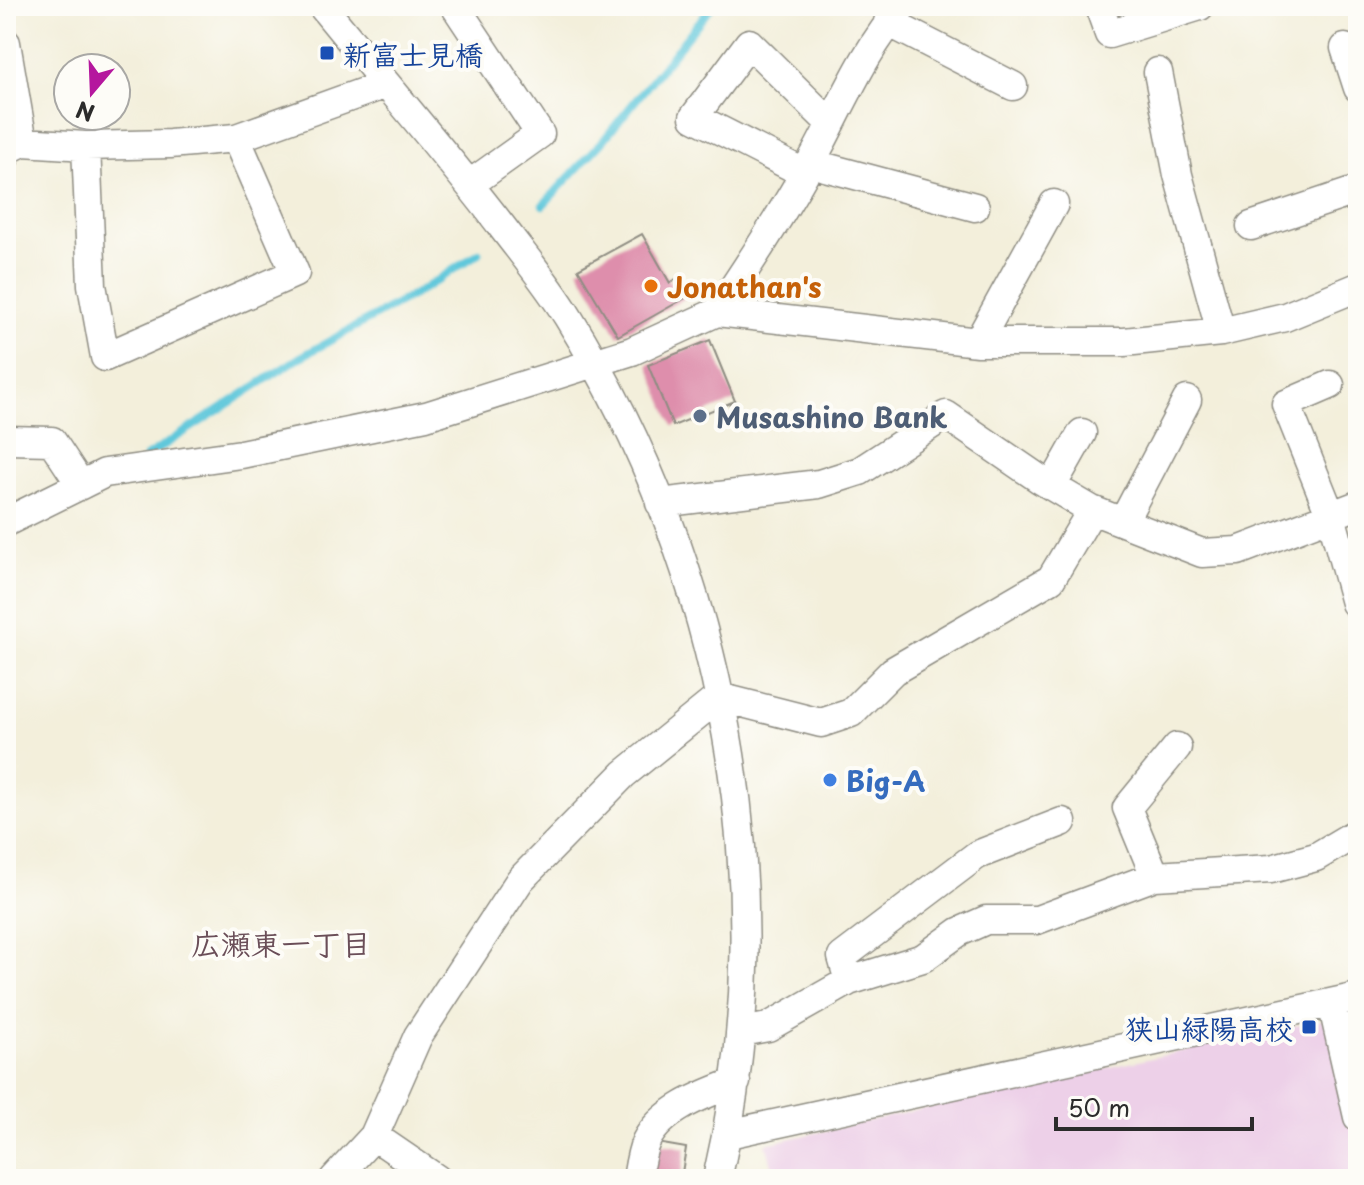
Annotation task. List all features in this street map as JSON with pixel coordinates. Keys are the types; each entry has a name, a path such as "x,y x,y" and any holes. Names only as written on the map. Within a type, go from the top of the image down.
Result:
{"street":[{"path":"322,6 470,184 539,275 594,362 630,432 660,503 700,617 719,697 735,797 743,884 745,955 741,1032 728,1134 717,1179"},
{"path":"455,6 540,134 470,184"},
{"path":"1099,6 1109,34 1200,6"},
{"path":"6,522 105,473 241,454 426,416 632,351 717,312 765,242 857,72 896,14 1013,86"},
{"path":"6,43 14,148 170,144 236,138 386,84"},
{"path":"831,124 749,43 694,117 807,168 975,207"},
{"path":"1345,48 1358,88"},
{"path":"1158,72 1178,175 1221,332"},
{"path":"86,146 92,285 105,357 295,273 236,138"},
{"path":"1251,226 1358,190"},
{"path":"978,342 1054,204"},
{"path":"717,312 978,342 1124,342 1221,332 1285,317 1358,287"},
{"path":"1330,385 1286,404 1331,516 1355,603"},
{"path":"1123,522 1187,400"},
{"path":"660,503 819,484 860,471 946,415 1092,510 1202,553 1238,551 1358,505"},
{"path":"1052,486 1082,433"},
{"path":"6,440 52,441 81,485"},
{"path":"719,697 821,723 851,713 893,671 1051,579 1092,510"},
{"path":"334,1179 374,1136 418,1036 520,880 624,774 719,697"},
{"path":"1155,876 1127,808 1177,747"},
{"path":"849,981 842,957 977,855 1062,822"},
{"path":"741,1032 768,1027 849,981 923,958 959,932 986,920 1037,920 1155,876 1271,869 1316,857 1358,832"},
{"path":"728,1134 1345,1000 1358,1117"},
{"path":"637,1179 645,1143 657,1125 700,1096 736,1082"},
{"path":"374,1136 437,1179"}],"shaded area":[{"path":"1358,1012 1358,1179 776,1179 766,1144"}],"building":[{"path":"642,234 670,283 676,279 687,297 618,336 578,269"},
{"path":"710,340 735,401 673,426 648,365"},
{"path":"657,1143 686,1148 681,1179 644,1179"}],"waterway":[{"path":"543,205 602,142 712,6"},
{"path":"146,457 299,358 422,290 479,253"}],"place":[{"name":"新富士見橋","path":"327,53"},
{"name":"Jonathan's","path":"651,286"},
{"name":"Musashino Bank","path":"700,416"},
{"name":"Big-A","path":"830,780"},
{"name":"狭山緑陽高校","path":"1309,1027"}],"district":[{"name":"広瀬東一丁目","path":"281,942"}]}
